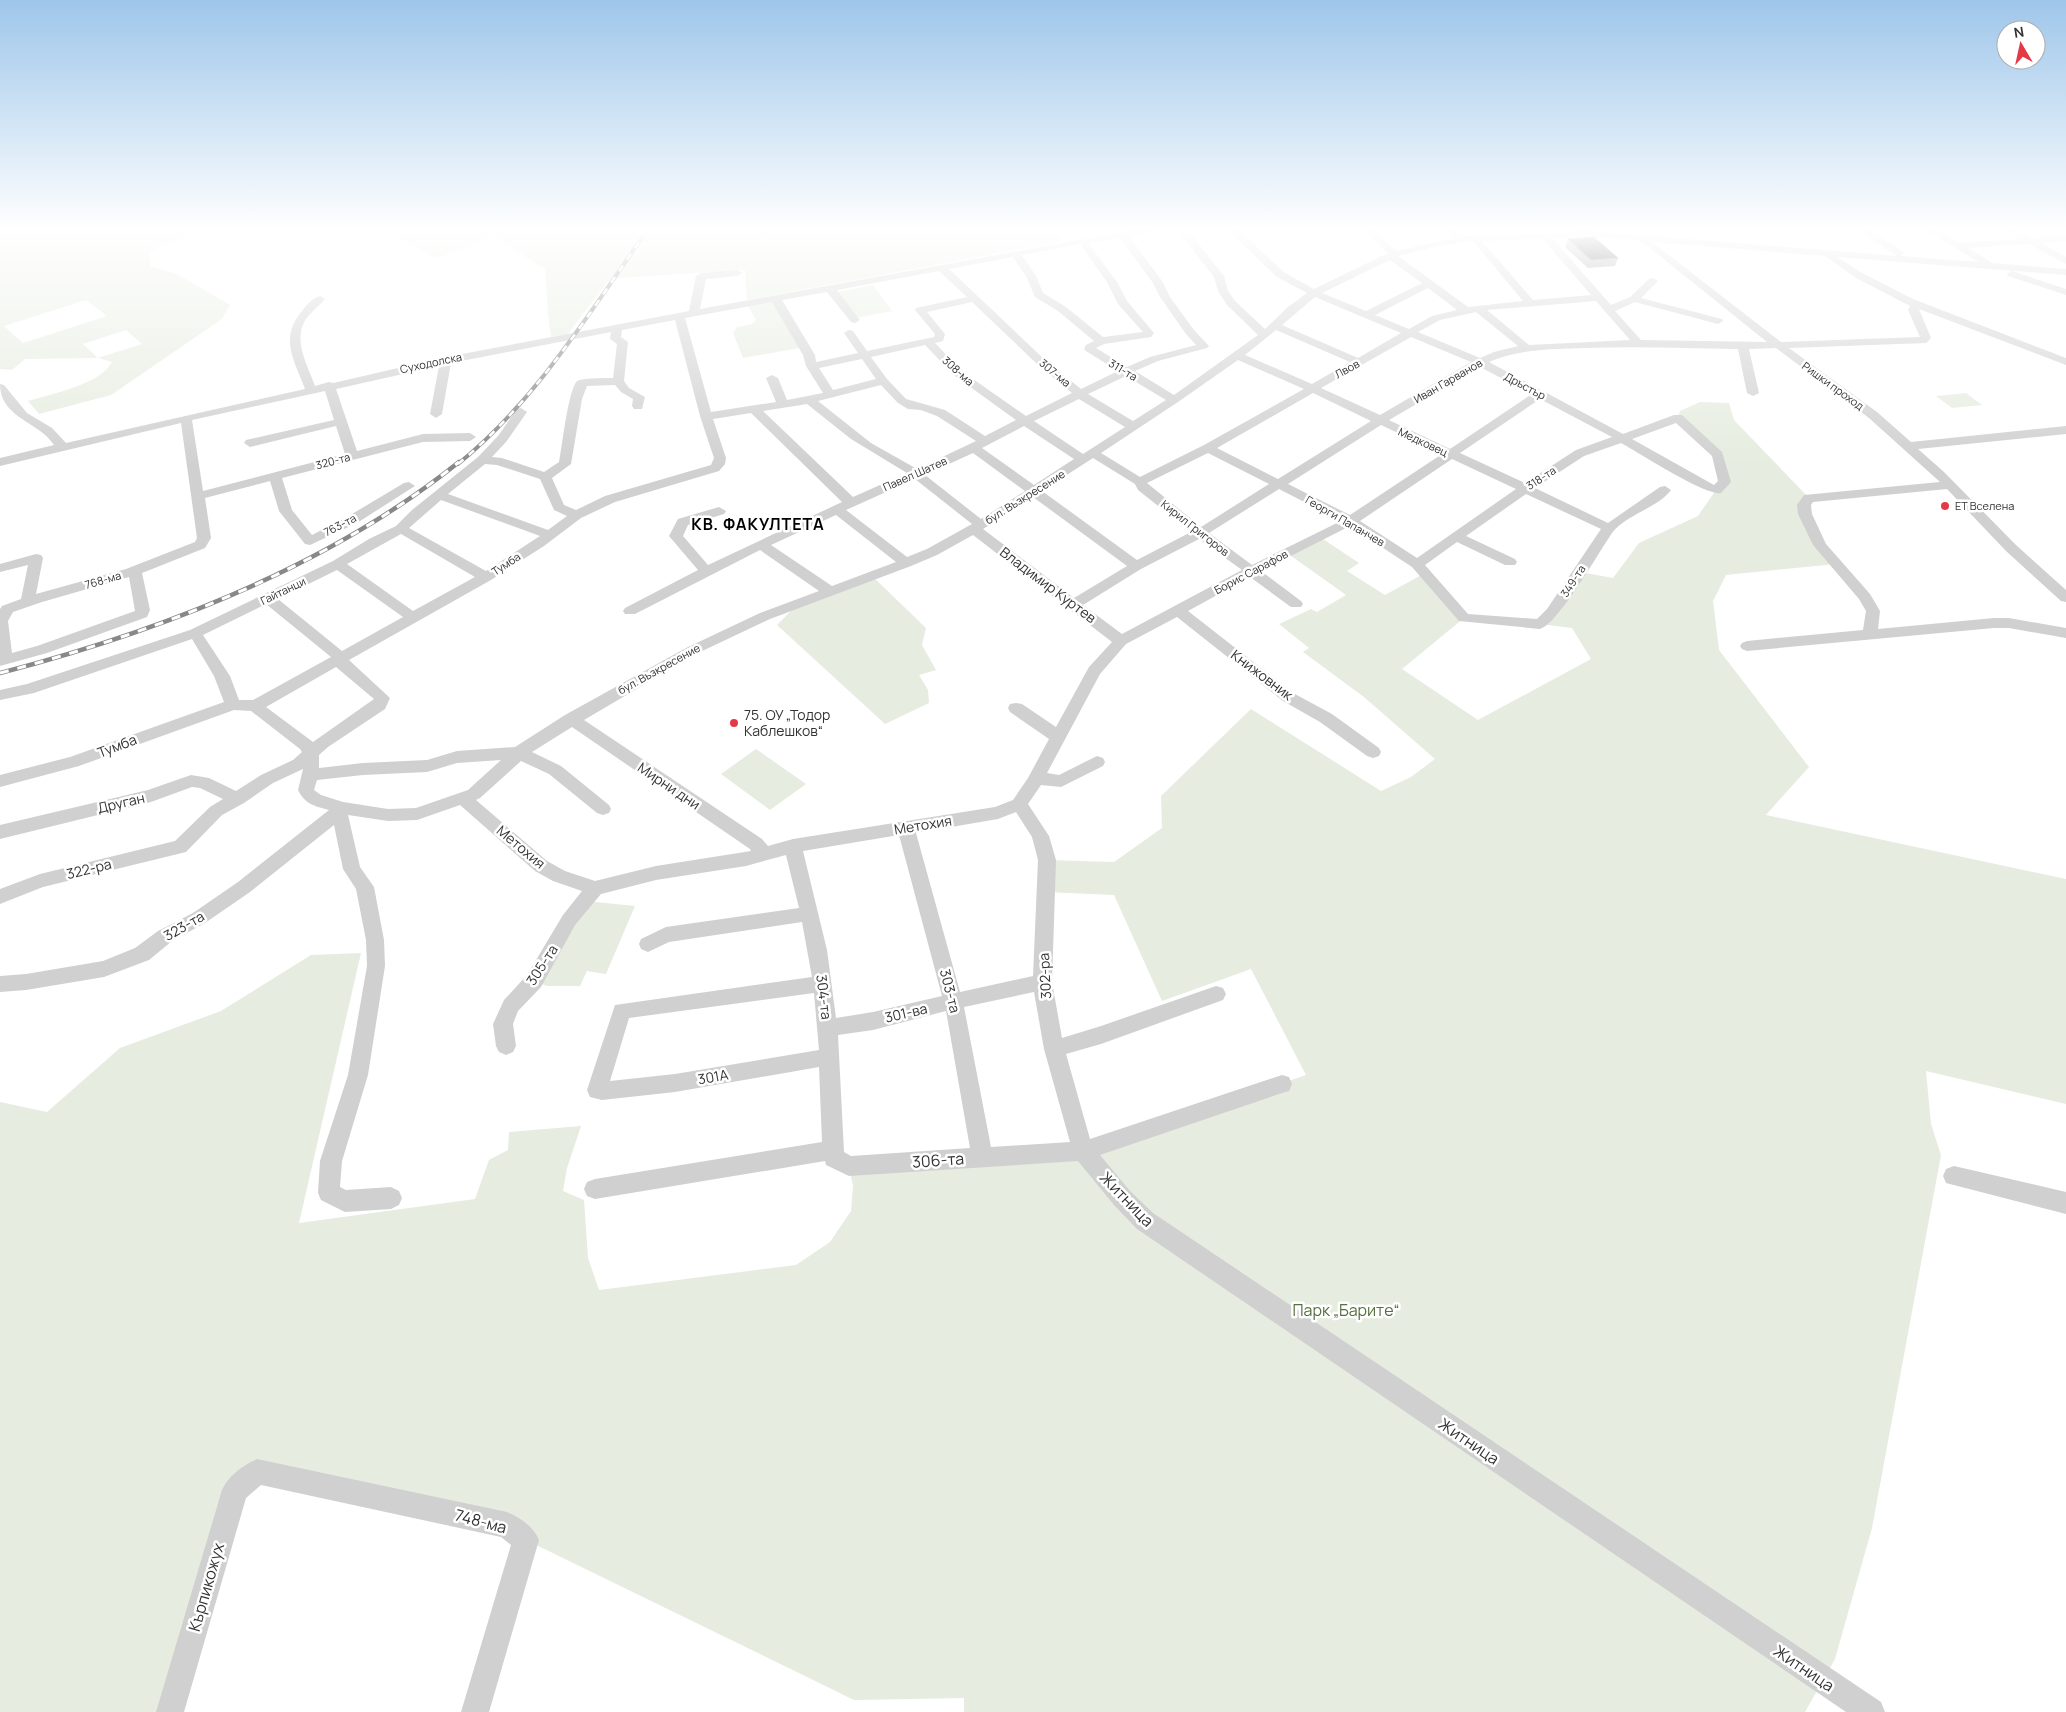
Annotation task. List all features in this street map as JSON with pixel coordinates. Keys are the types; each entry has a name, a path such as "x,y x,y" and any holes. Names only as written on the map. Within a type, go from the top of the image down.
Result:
{"street":[{"path":"309,308 303,313 296,327 293,340 311,390"},
{"path":"694,314 695,308"},
{"name":"Суходолска","path":"0,462 62,446 446,360 725,308"},
{"path":"780,308 809,355 812,366 829,394"},
{"path":"846,308 855,320"},
{"name":"308-ма","path":"930,308 920,310 940,334 939,339 928,342 959,374 1025,422"},
{"name":"307-ма","path":"983,308 1040,362 1080,394 1134,426"},
{"name":"311-та","path":"1060,308 1101,341 1090,347 1090,349 1174,400"},
{"path":"1101,341 1147,335 1149,333 1127,308"},
{"name":"Павел Шатев","path":"630,611 706,571 979,445 1126,371 1154,360 1203,346 1173,308"},
{"path":"1237,308 1265,335"},
{"name":"бул. Възкресение","path":"463,798 474,794 520,753 571,719 708,642 765,616 932,552 978,527 1174,400 1265,335 1294,308"},
{"name":"Дръстър","path":"1349,308 1412,332 1480,362 1716,490"},
{"path":"1366,315 1380,308"},
{"path":"1468,308 1526,348"},
{"name":"Лвов","path":"1140,482 1208,448 1436,318 1472,310 1493,308"},
{"path":"1668,308 1718,321"},
{"name":"Ришки проход","path":"1731,308 1873,415 1909,446 2012,548 2066,598"},
{"name":"Иван Гарванов","path":"1074,604 1136,566 1200,533 1379,421 1480,362 1498,354 1526,348 1638,344 1743,346 1925,340 1926,338 1915,308"},
{"path":"1926,308 2066,362"},
{"path":"1610,309 1638,344"},
{"name":"Тумба","path":"255,706 486,577 550,535 576,515 610,498 715,468 719,464 720,458 706,416 680,317"},
{"path":"1276,326 1359,362"},
{"path":"617,328 615,339 623,342 618,381 625,390 638,397 638,406"},
{"path":"849,334 883,381 902,401 912,406 922,406 941,413 1035,491 1136,566"},
{"path":"812,366 928,342"},
{"path":"1743,346 1753,393"},
{"name":"Медковец","path":"1236,355 1312,388 1609,528"},
{"path":"436,414 446,360"},
{"path":"772,378 783,404"},
{"path":"545,477 565,464 576,399 582,383 618,381"},
{"path":"706,416 755,410 809,400 883,381"},
{"path":"329,385 352,456"},
{"path":"1,390 23,416 48,431 62,446"},
{"name":"Борис Сарафов","path":"1019,804 1036,778 1094,671 1121,642 1251,571 1351,521 1540,394"},
{"name":"Владимир Куртев","path":"809,400 834,422 917,474 978,527 1121,642"},
{"path":"755,410 851,503"},
{"name":"Гайтанци","path":"0,695 29,689 195,633 269,599 338,564 374,542 401,529 482,460 502,439 522,412"},
{"name":"768-ма","path":"3,660 1,621 7,609 28,600 134,571 172,558 200,545 204,538 186,418"},
{"name":"318-та","path":"1417,564 1580,453 1620,437 1630,436 1678,418 1718,455 1725,482 1716,490"},
{"path":"250,443 340,422"},
{"name":"Кирил Григоров","path":"1025,422 1140,482 1143,487 1200,533 1296,604"},
{"path":"1909,446 2066,430"},
{"name":"320-та","path":"199,496 423,438 470,436"},
{"name":"Георги Папанчев","path":"1208,448 1351,521 1417,564 1464,618"},
{"path":"482,460 498,461 545,477 559,507 576,515"},
{"name":"763-та","path":"275,476 286,511 310,541 352,520 409,486"},
{"path":"1870,634 1873,611 1865,597 1820,545 1805,514 1804,504 1809,498 1950,485"},
{"name":"349-та","path":"1464,618 1540,624 1552,612 1609,528 1666,490"},
{"path":"440,494 490,515 550,535"},
{"path":"837,509 906,563"},
{"path":"706,571 676,536 683,522 719,511"},
{"path":"401,529 420,538 455,562 486,577"},
{"path":"1456,537 1510,562"},
{"path":"763,546 831,592"},
{"path":"0,568 36,558 28,600"},
{"path":"338,564 413,618"},
{"path":"3,660 42,650 142,614 143,610 134,571"},
{"path":"238,799 267,779 299,764 322,743 380,705 382,698 341,663 341,658 269,599"},
{"name":"Книжовник","path":"1179,611 1288,697 1326,718 1373,752"},
{"path":"1747,646 1994,623 2009,623 2066,633"},
{"path":"195,633 222,676 233,705 255,706 307,746 311,754 310,775 306,790 309,796 315,800 341,810 388,815 417,814 463,798"},
{"name":"Тумба","path":"0,781 73,762 233,705"},
{"path":"1016,708 1058,737"},
{"name":"Мирни дни","path":"571,719 756,844 764,854"},
{"path":"310,775 427,766 457,757 520,753 555,770 603,809"},
{"path":"1036,778 1061,780 1097,762"},
{"name":"Друган","path":"0,832 151,796 191,782 203,782 238,799"},
{"name":"Метохия","path":"463,798 541,866 559,876 595,888 656,873 746,859 793,846 998,813 1019,804"},
{"name":"322-ра","path":"0,897 40,881 90,870 152,852 180,848 216,811 238,799"},
{"name":"302-ра","path":"1019,804 1040,836 1046,860 1042,982 1054,1049 1083,1151"},
{"path":"341,810 352,869 365,887 375,940 376,966 358,1075 331,1161 329,1193 345,1201 391,1198"},
{"name":"323-та","path":"0,984 26,982 104,969 142,954 165,936 199,918 244,887 341,810"},
{"name":"303-та","path":"906,828 954,1002 982,1157"},
{"name":"304-та","path":"793,846 823,984 833,1150"},
{"name":"305-та","path":"506,1046 503,1024 511,1006 534,981 569,920 595,888"},
{"path":"648,944 666,935 809,914"},
{"name":"301-ва","path":"827,1028 873,1021 892,1015 1042,982"},
{"name":"301А","path":"823,984 622,1011 597,1090 675,1083 828,1057"},
{"path":"1054,1049 1101,1035 1216,994"},
{"name":"306-та","path":"833,1150 834,1158 848,1166 1083,1151 1282,1084"},
{"path":"595,1189 833,1150"},
{"name":"Житница","path":"1083,1151 1144,1221 1871,1712"},
{"path":"1954,1176 2066,1203"},
{"name":"Кърпикожух","path":"170,1712 235,1490 257,1472"},
{"name":"748-ма","path":"257,1472 507,1525 526,1540 475,1712"}],"green space":[{"path":"0,308 61,308 4,326 23,343 107,316 96,308 228,308 222,319 111,395 39,414 28,401 87,382 106,370 112,362 98,358 25,359 12,370 0,369","holes":["126,330 142,344 98,358 83,344"]},
{"path":"548,308 588,308 568,334 551,337"},
{"path":"749,308 781,308 805,347 743,358 733,333 737,327 752,324 756,320"},
{"path":"849,308 890,308 892,311 856,318"},
{"path":"1966,393 1982,405 1952,408 1936,396"},
{"name":"Парк „Барите“","path":"1700,402 1729,403 1734,420 1809,498 1804,505 1836,564 1726,575 1713,601 1719,650 1809,767 1766,815 2066,879 2066,1104 1926,1071 1931,1124 1941,1155 1872,1528 1835,1659 1805,1712 964,1712 964,1698 854,1700 526,1540 257,1472 235,1490 170,1712 0,1712 0,1102 47,1112 120,1048 221,1011 311,955 361,953 299,1223 475,1199 489,1160 508,1150 509,1132 581,1126 567,1168 563,1191 584,1200 588,1258 599,1290 796,1265 830,1242 851,1211 853,1186 849,1166 1083,1151 1306,1075 1251,969 1162,1001 1114,895 1046,892 1047,860 1114,862 1162,828 1161,796 1251,709 1381,791 1411,777 1435,759 1364,697 1303,652 1309,648 1279,624 1311,609 1317,612 1346,595 1287,553 1320,537 1359,563 1347,571 1385,595 1425,573 1464,618 1402,669 1478,720 1591,659 1572,628 1540,624 1580,572 1613,578 1639,543 1698,516 1716,490 1725,482 1718,455 1678,418 1680,411"},
{"path":"872,576 926,628 922,645 936,670 919,675 928,690 929,703 885,724 777,625 800,602"},
{"path":"756,749 806,784 770,810 721,774"},
{"path":"585,901 635,906 606,974 587,971 580,986 547,986 534,981"}],"railway":[{"path":"458,464 487,439 513,412 538,383 594,308"},
{"path":"0,673 121,637 241,591 299,564 355,533 408,499 459,462"}],"place":[{"name":"ЕТ Вселена","path":"1945,506"},
{"name":"75. ОУ „Тодор Каблешков“","path":"734,723"}],"district":[{"name":"КВ. ФАКУЛТЕТА","path":"758,524"}]}
